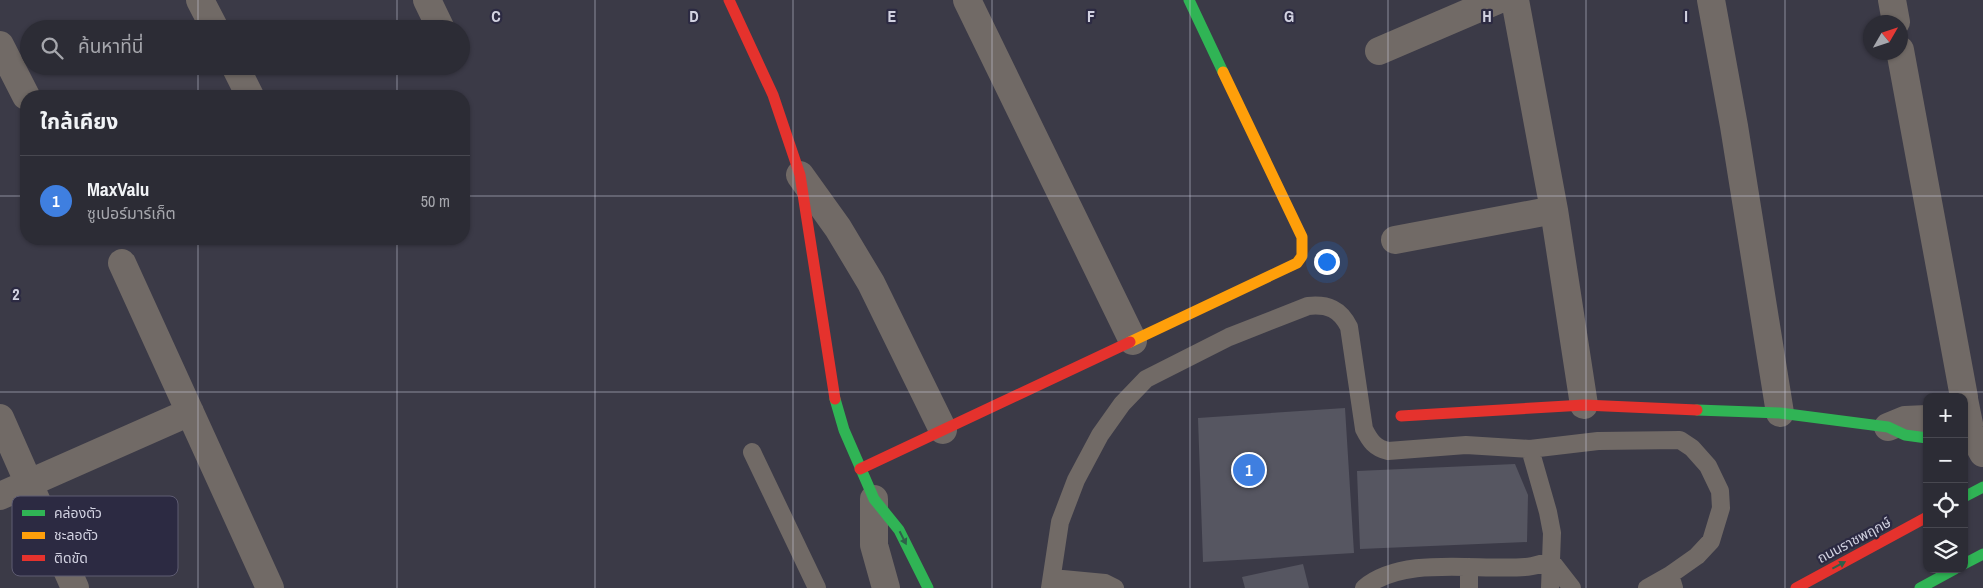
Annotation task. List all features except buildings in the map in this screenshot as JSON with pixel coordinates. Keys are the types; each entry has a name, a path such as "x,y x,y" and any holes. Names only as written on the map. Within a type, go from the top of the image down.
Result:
{"street":[{"path":"200,0 210,20"},
{"path":"427,0 437,20"},
{"path":"729,0 773,95 800,175 834,394 844,430 874,499 899,530 928,588"},
{"path":"967,0 1133,341"},
{"path":"860,469 1291,268 1302,256 1302,237 1189,0"},
{"path":"1379,51 1498,0"},
{"path":"1515,0 1554,210 1584,405"},
{"path":"1711,0 1734,126 1780,413"},
{"path":"1892,0 1895,15"},
{"path":"0,45 23,90"},
{"path":"1902,60 1963,393"},
{"path":"240,75 247,90"},
{"path":"800,175 838,228 871,283 943,430"},
{"path":"1395,240 1554,210"},
{"path":"122,263 270,588"},
{"path":"1400,416 1584,405 1780,413 1888,426 1905,436 1923,438"},
{"path":"0,496 190,412"},
{"path":"0,418 35,496"},
{"path":"1888,426 1904,420 1923,418"},
{"path":"1968,430 1983,453"},
{"path":"1968,495 1983,487"},
{"path":"874,499 874,546 886,588"},
{"name":"ถนนราชพฤกษ์","path":"1796,588 1923,520"},
{"path":"1968,562 1983,554"},
{"path":"1920,588 1948,573"},
{"path":"70,576 75,588"}],"lane":[{"path":"1115,588 1105,583 1051,583 1060,522 1076,480 1100,435 1122,404 1146,379 1229,337 1308,306 1320,305 1334,308 1346,322 1354,356 1364,429 1370,441 1378,449 1388,451 1466,445 1530,449 1598,441 1657,439 1680,440 1692,448 1708,466 1720,491 1721,508 1710,541 1697,556 1672,582 1647,588"},
{"path":"1530,449 1552,533 1550,588"},
{"path":"752,452 817,588"},
{"path":"1364,588 1384,575 1411,569 1526,567 1551,562"},
{"path":"1551,562 1572,588"},
{"path":"1468,588 1469,567"}],"traffic: fast":[{"path":"1189,0 1223,72"},
{"path":"835,399 844,430 874,499 899,530 928,588"},
{"path":"1697,410 1780,413 1888,427 1905,435 1923,437"},
{"path":"1968,495 1983,487"},
{"path":"1968,562 1983,554"},
{"path":"1920,588 1948,573"}],"traffic: slow":[{"path":"1130,342 1297,263 1302,256 1302,237 1223,72"}],"traffic: jam":[{"path":"729,0 773,95 800,175 835,399"},
{"path":"860,469 1130,342"},
{"path":"1401,416 1584,405 1697,410"},
{"path":"1796,588 1923,519"}],"place":[{"name":"MaxValu","path":"1249,470"}]}
